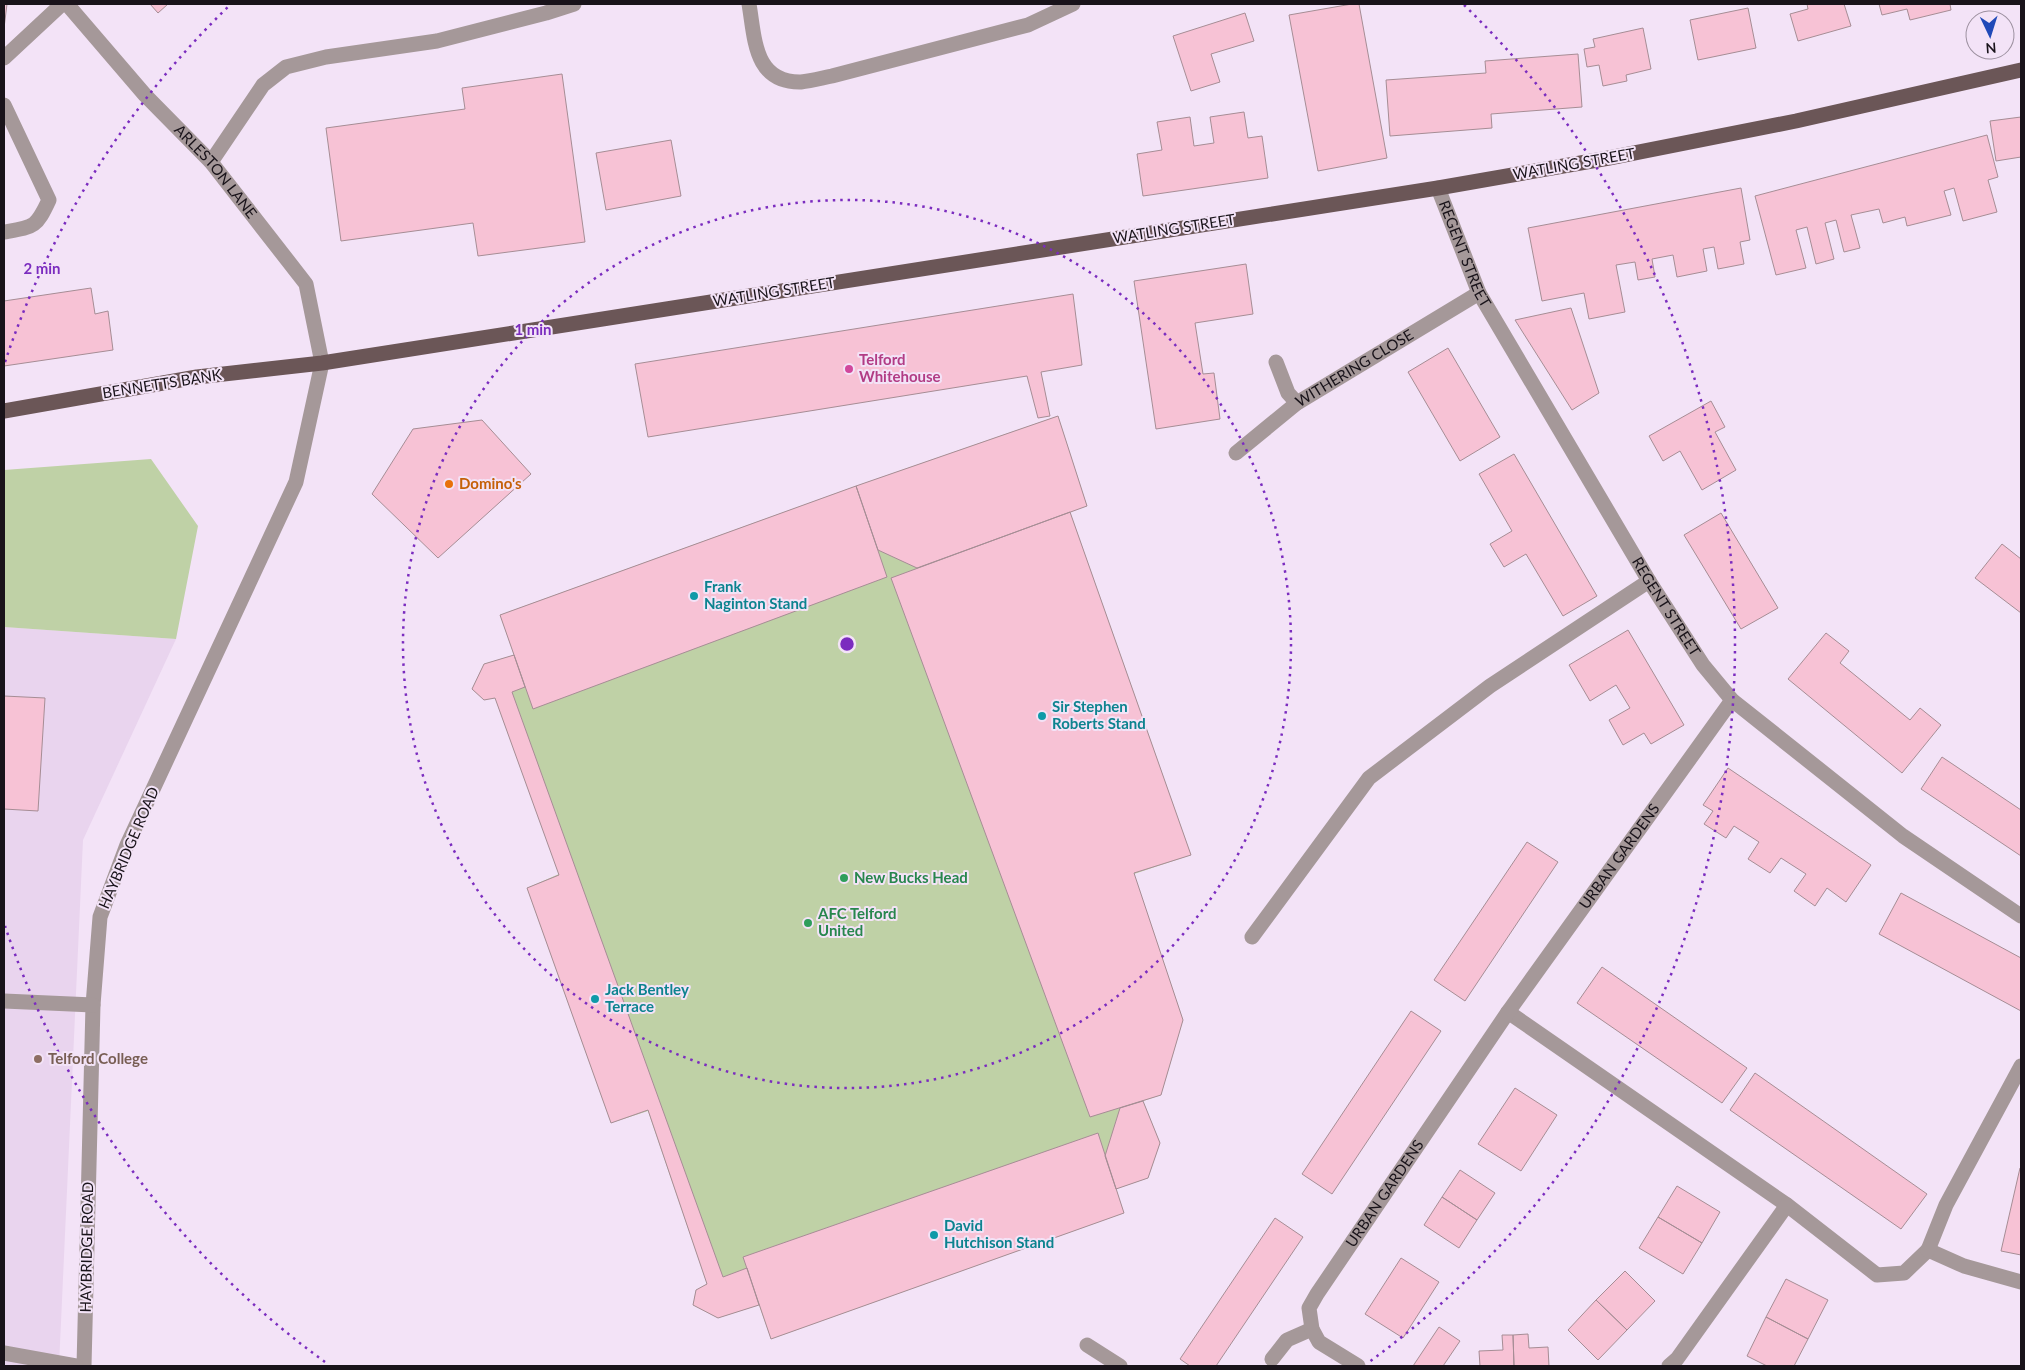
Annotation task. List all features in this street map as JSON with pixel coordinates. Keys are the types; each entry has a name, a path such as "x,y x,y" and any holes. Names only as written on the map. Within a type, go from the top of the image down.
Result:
{"main road":[{"name":"WATLING STREET","path":"322,363 1438,188 1618,156 1796,121 2021,70"},
{"name":"BENNETTS BANK","path":"4,411 197,377 322,363"}],"street":[{"path":"4,58 62,4"},
{"name":"ARLESTON LANE","path":"67,4 145,95 211,162 306,284 322,363"},
{"path":"211,162 263,85 286,67 326,57 437,42 546,14 574,4"},
{"path":"749,4 757,49 763,66 776,78 801,82 832,76 1028,26 1072,4"},
{"path":"4,105 50,200 39,221 28,228 4,232"},
{"name":"REGENT STREET","path":"1438,188 1479,293 1649,580 1703,665 1732,700 1903,836 2021,916"},
{"name":"WITHERING CLOSE","path":"1236,454 1297,403 1479,293"},
{"path":"1276,362 1288,393 1297,403"},
{"name":"HAYBRIDGE ROAD","path":"84,1366 93,1005 100,917 127,845 296,482 322,363"},
{"path":"1252,937 1369,778 1490,686 1649,580"},
{"name":"URBAN GARDENS","path":"1312,1329 1309,1308 1317,1294 1508,1012 1732,700"},
{"path":"4,1001 93,1005"},
{"path":"1508,1012 1787,1205 1877,1275 1904,1273 1928,1250 1946,1205 2021,1066"},
{"path":"1669,1366 1677,1359 1787,1205"},
{"path":"1928,1250 1964,1266 2021,1282"},
{"path":"1272,1359 1287,1340 1312,1329 1319,1342 1358,1366"},
{"path":"1087,1345 1120,1366"},
{"path":"4,1353 76,1366"}],"shaded area":[{"name":"Telford College","path":"4,627 176,639 83,840 59,1366 4,1366"}],"green space":[{"name":"New Bucks Head","path":"1058,416 1087,506 1070,512 1191,855 1134,874 1183,1020 1161,1095 1143,1101 1160,1143 1148,1178 1116,1189 1124,1213 771,1339 759,1305 718,1318 693,1305 696,1290 707,1284 648,1111 611,1123 527,888 559,874 495,698 484,700 472,689 484,664 514,655 500,615 856,486"},
{"path":"151,459 198,526 176,639 4,627 4,470"}],"building":[{"path":"4,4 7,4 4,28"},
{"path":"150,4 168,4 158,13"},
{"path":"1359,4 1387,158 1318,171 1289,15"},
{"path":"1807,4 1844,4 1851,26 1798,41 1790,14 1808,9"},
{"path":"1879,4 1950,4 1951,10 1910,20 1907,9 1882,15"},
{"path":"1748,8 1756,48 1698,60 1690,20"},
{"path":"1245,13 1254,41 1211,54 1220,82 1191,91 1173,36"},
{"path":"1643,28 1651,69 1626,75 1627,81 1603,86 1599,65 1587,67 1584,49 1595,47 1593,39"},
{"path":"1578,54 1582,107 1491,114 1492,128 1390,136 1386,80 1486,73 1485,61"},
{"path":"562,74 585,242 478,256 473,223 341,241 326,128 465,109 462,88"},
{"path":"1244,112 1248,138 1262,136 1268,178 1143,196 1137,154 1162,150 1157,122 1190,117 1194,146 1214,143 1210,117"},
{"path":"2021,117 2021,157 1996,161 1990,121"},
{"path":"1987,135 1998,177 1988,180 1997,212 1963,221 1954,188 1944,191 1951,215 1907,226 1905,217 1883,223 1879,209 1851,215 1860,248 1844,252 1836,220 1825,223 1834,259 1816,264 1807,227 1796,230 1806,268 1776,275 1755,196"},
{"path":"671,140 681,196 606,210 596,153"},
{"path":"1741,188 1750,240 1740,242 1744,264 1718,269 1714,247 1703,249 1707,271 1677,277 1673,255 1652,259 1655,277 1638,280 1635,262 1616,265 1625,312 1589,319 1584,293 1542,301 1528,228"},
{"path":"1246,264 1253,314 1195,323 1203,374 1214,373 1220,419 1156,429 1134,281"},
{"path":"91,288 95,314 108,311 113,350 4,366 4,301"},
{"name":"Telford Whitehouse","path":"1073,294 1082,365 1041,372 1050,416 1038,418 1027,376 648,437 635,364"},
{"path":"1571,308 1599,393 1572,410 1515,320"},
{"path":"1448,348 1500,437 1460,461 1408,372"},
{"path":"1711,401 1725,427 1715,432 1736,470 1702,490 1680,451 1663,461 1649,436"},
{"path":"1058,416 1087,506 917,568 878,550 856,486"},
{"name":"Domino's","path":"482,420 531,474 438,558 372,494 413,429"},
{"path":"1514,454 1597,596 1563,616 1526,554 1504,567 1490,544 1512,531 1479,474"},
{"name":"Frank Naginton Stand","path":"856,486 887,577 533,709 500,615"},
{"name":"Sir Stephen Roberts Stand","path":"1070,512 1191,855 1134,873 1183,1020 1161,1095 1090,1117 891,578"},
{"path":"1721,513 1778,608 1741,629 1684,535"},
{"path":"2002,544 2021,559 2021,613 1975,578"},
{"path":"1628,630 1684,725 1651,744 1644,733 1623,745 1609,720 1630,708 1616,685 1590,701 1569,665"},
{"path":"1826,633 1849,651 1840,663 1910,720 1920,708 1941,725 1902,773 1788,679"},
{"name":"Jack Bentley Terrace","path":"514,655 525,687 512,692 723,1277 747,1268 759,1305 718,1318 693,1305 696,1290 707,1284 648,1110 611,1123 527,888 559,875 495,698 484,700 472,689 484,664"},
{"path":"4,696 45,698 38,811 4,809"},
{"path":"1942,757 2021,810 2021,856 1921,789"},
{"path":"1728,768 1871,865 1846,902 1827,888 1815,906 1794,891 1806,874 1781,858 1770,873 1748,859 1759,842 1734,826 1726,838 1704,824 1713,811 1703,805"},
{"path":"1527,842 1558,862 1465,1001 1434,980"},
{"path":"1901,893 2021,958 2021,1011 1879,934"},
{"path":"1602,967 1747,1068 1722,1103 1577,1003"},
{"path":"1411,1011 1441,1031 1332,1194 1302,1174"},
{"path":"1755,1073 1927,1194 1901,1229 1730,1110"},
{"path":"1515,1088 1557,1115 1521,1171 1478,1144"},
{"path":"1143,1101 1160,1143 1148,1178 1116,1189 1105,1156 1120,1108"},
{"name":"David Hutchison Stand","path":"1098,1133 1124,1213 771,1339 743,1257"},
{"path":"2021,1168 2021,1255 2001,1251"},
{"path":"1460,1170 1495,1193 1477,1220 1442,1197"},
{"path":"1677,1186 1720,1212 1702,1243 1658,1217"},
{"path":"1442,1197 1477,1220 1459,1248 1424,1225"},
{"path":"1658,1217 1702,1243 1683,1274 1639,1248"},
{"path":"1275,1218 1303,1237 1216,1366 1190,1366 1180,1359"},
{"path":"1401,1258 1439,1282 1403,1338 1365,1314"},
{"path":"1625,1271 1655,1301 1627,1330 1596,1300"},
{"path":"1786,1279 1828,1300 1808,1339 1766,1317"},
{"path":"1596,1300 1627,1330 1598,1360 1568,1330"},
{"path":"1766,1317 1808,1339 1794,1366 1767,1366 1747,1356"},
{"path":"1439,1327 1460,1341 1443,1366 1413,1366"},
{"path":"1528,1334 1529,1348 1548,1347 1549,1366 1514,1366 1513,1335"},
{"path":"1502,1335 1513,1335 1514,1366 1480,1366 1479,1351 1503,1350"}],"place":[{"name":"Telford Whitehouse","path":"849,369"},
{"name":"Domino's","path":"449,484"},
{"name":"Frank Naginton Stand","path":"694,596"},
{"name":"Sir Stephen Roberts Stand","path":"1042,716"},
{"name":"New Bucks Head","path":"844,878"},
{"name":"AFC Telford United","path":"808,923"},
{"name":"Jack Bentley Terrace","path":"595,999"},
{"name":"Telford College","path":"38,1059"},
{"name":"David Hutchison Stand","path":"934,1235"}]}
